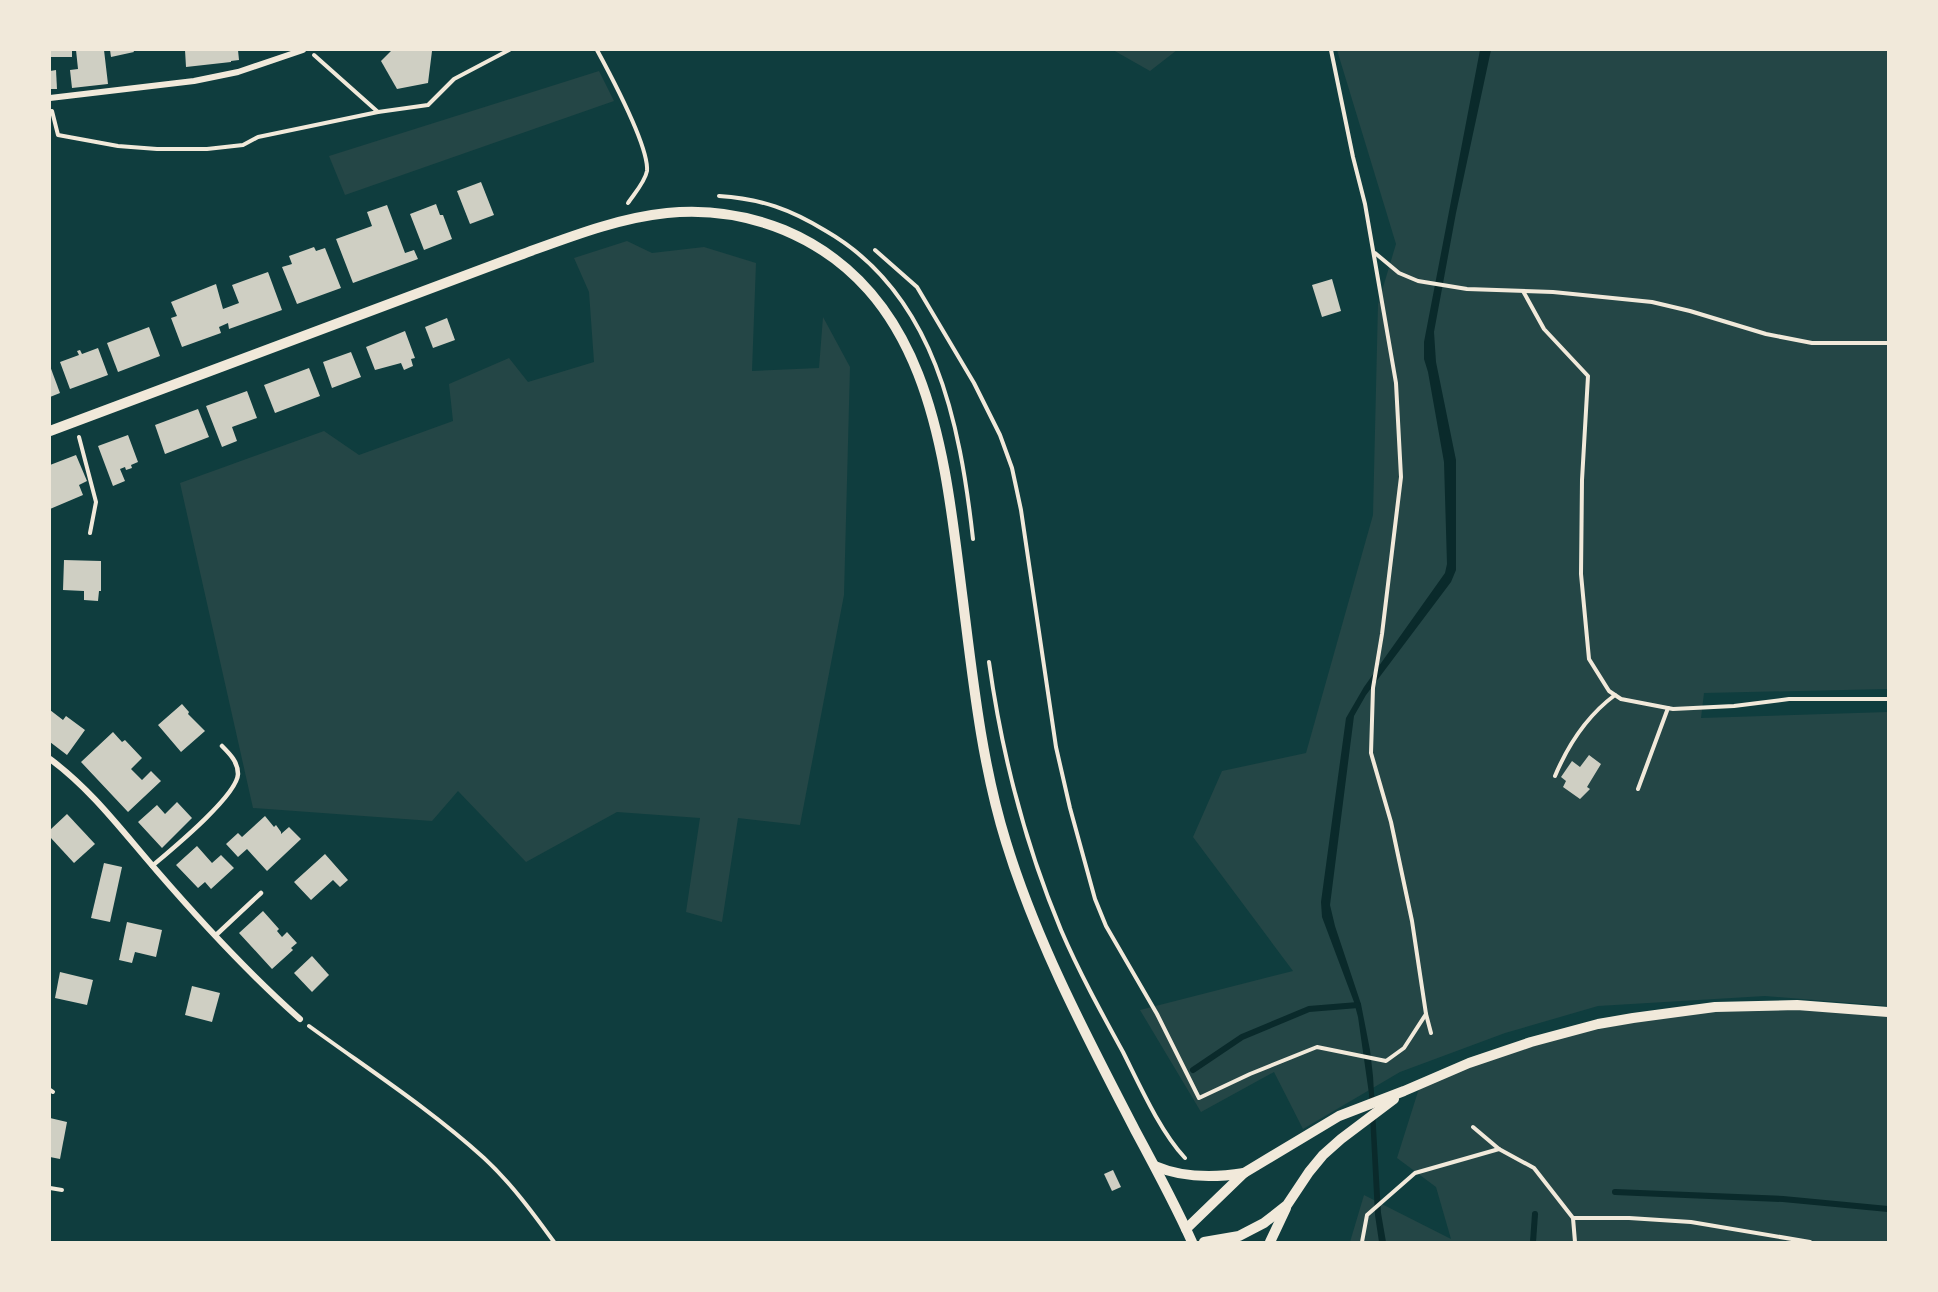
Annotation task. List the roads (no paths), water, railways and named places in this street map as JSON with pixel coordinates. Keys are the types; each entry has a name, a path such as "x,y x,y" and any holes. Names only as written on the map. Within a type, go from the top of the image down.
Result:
{"street":[{"path":"50,101 195,81 237,72 303,50"},
{"path":"50,431 590,230 626,221 666,213 702,212 737,216 777,227 807,240 840,263 871,293 898,329 926,393 938,439 952,520 975,690 993,790 1006,842 1032,914 1057,972 1192,1242"},
{"path":"50,759 86,789 215,936 264,987 300,1019"},
{"path":"1186,1229 1244,1173 1339,1116 1469,1063 1531,1042 1633,1017 1715,1007 1797,1005 1888,1012"},
{"path":"1270,1242 1287,1205 1323,1155 1404,1091"},
{"path":"1155,1166 1179,1174 1226,1176 1244,1173"},
{"path":"1204,1242 1239,1236 1264,1223 1287,1205"}],"lane":[{"path":"152,866 208,815 236,783 238,772 236,763 222,746"},
{"path":"215,936 261,893"}],"waterway":[{"path":"1193,1070 1242,1037 1309,1009 1358,1005"},
{"path":"1615,1192 1783,1199 1888,1209"},
{"path":"1533,1242 1535,1214"}]}
